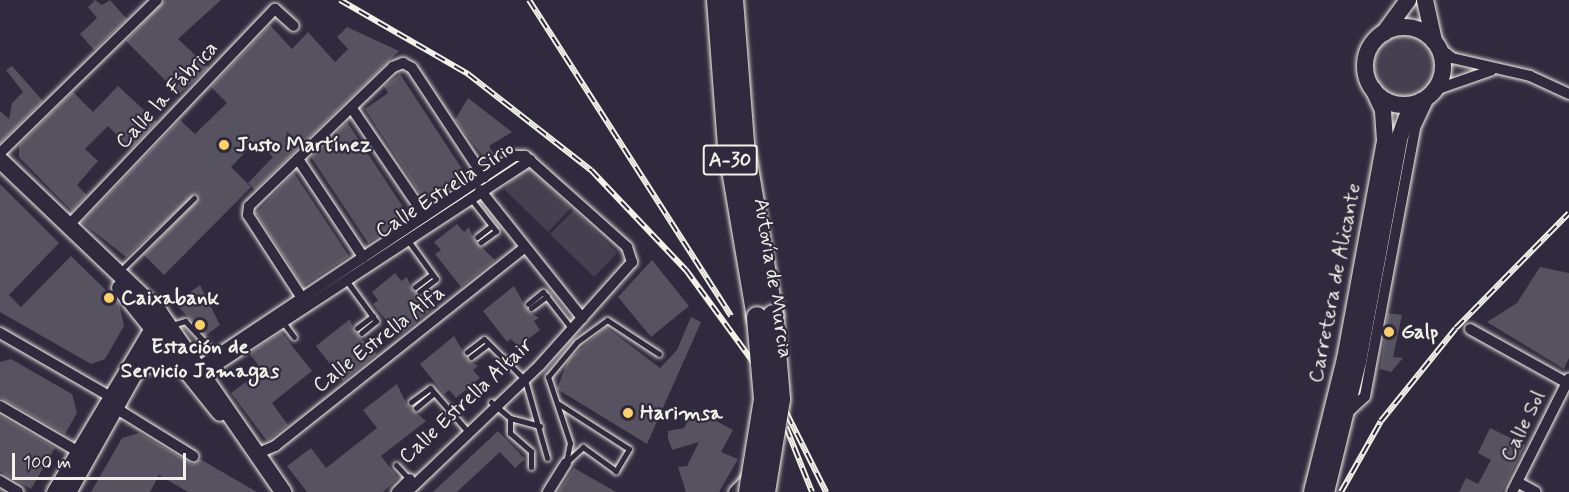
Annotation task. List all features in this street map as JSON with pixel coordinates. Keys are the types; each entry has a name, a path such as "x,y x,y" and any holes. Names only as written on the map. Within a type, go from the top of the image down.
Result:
{"highway":[{"name":"Autovía de Murcia","path":"717,0 728,146 763,367 761,435 749,492"},
{"name":"Autovía de Murcia","path":"733,0 744,144 779,366 778,427 765,492"}],"main road":[{"path":"1408,0 1367,57 1373,89 1395,104 1429,95 1443,64 1435,43 1425,0"},
{"path":"1380,36 1408,28 1435,43"},
{"name":"Carretera de Alicante","path":"1319,490 1385,140 1383,110 1373,89"},
{"name":"Carretera de Alicante","path":"1319,490 1346,414 1400,136 1408,114 1429,95"},
{"path":"0,160 121,274 160,327"},
{"path":"68,226 160,327 199,364 253,451 281,491"}],"street":[{"path":"0,153 158,0"},
{"name":"Calle la Fábrica","path":"68,226 275,9 294,26"},
{"path":"1435,43 1452,58 1492,70 1530,76 1569,94"},
{"path":"302,298 249,215 249,206 341,115 353,110 385,74 399,64 412,68 484,177"},
{"path":"1429,95 1492,70"},
{"path":"353,110 425,216"},
{"name":"Calle Estrella Sirio","path":"199,364 343,276 467,194 484,177 520,154 531,160"},
{"path":"298,159 363,257"},
{"name":"Calle Estrella Sirio","path":"199,364 279,317 302,298 343,276 363,257 404,235 425,216 467,194 480,190 531,160"},
{"name":"Calle Estrella Altair","path":"397,492 410,486 562,338 630,268 627,247 531,160"},
{"path":"480,190 582,318"},
{"name":"Calle Estrella Alfa","path":"253,451 275,446 524,248"},
{"path":"68,492 112,402 138,370 160,327"},
{"path":"54,492 77,451 112,402 160,327"},
{"path":"1470,329 1568,381"},
{"path":"1,337 112,402 193,456"},
{"path":"138,370 160,359 199,364"},
{"name":"Calle Sol","path":"1515,487 1568,381"},
{"path":"0,406 77,451"},
{"path":"548,492 566,463"},
{"path":"734,492 750,474 772,482 777,492"},
{"path":"0,481 18,492"},
{"path":"1515,487 1536,492"}],"lane":[{"path":"467,194 496,231 479,239"},
{"path":"121,274 194,198"},
{"path":"404,235 435,279 417,289"},
{"path":"343,276 376,321 359,330"},
{"path":"530,306 543,292 571,328"},
{"path":"279,317 294,337"},
{"path":"566,463 570,443 559,404 548,377 577,342 607,320 659,354"},
{"path":"160,327 185,321 203,340"},
{"path":"199,364 203,340"},
{"path":"199,364 203,340"},
{"path":"469,354 488,344 521,378 540,426 547,458"},
{"path":"413,405 430,387 466,430"},
{"path":"495,403 510,418 540,426"},
{"path":"559,404 629,449 616,471 583,447 566,463"},
{"path":"510,418 510,433 535,458 531,467"},
{"path":"396,465 410,486"}],"shaded area":[{"path":"1404,28 1419,31 1431,39 1439,51 1442,66 1439,81 1431,93 1419,101 1404,104 1389,101 1377,93 1369,81 1366,66 1369,51 1377,39 1389,31"},
{"path":"527,165 571,208 548,232 504,189"},
{"path":"574,210 617,253 594,277 550,234"}],"building":[{"path":"95,0 102,5 110,0 127,19 94,50 80,34 97,18 88,7"},
{"path":"165,0 221,0 178,39 209,68 179,94 126,41"},
{"path":"270,25 292,49 308,32 335,62 348,49 337,37 347,27 399,51 255,190 248,183 273,157 256,141 231,167 251,187 164,275 144,255 197,201 196,194 126,257 82,222 180,120 195,134 227,103 211,87"},
{"path":"12,66 43,101 0,143 0,111 9,119 12,103 23,92 6,70"},
{"path":"400,74 468,178 427,204 365,109 388,93 384,86"},
{"path":"118,86 157,122 131,149 108,126 85,149 98,161 77,185 87,195 72,211 19,157 19,145 73,92 93,112"},
{"path":"468,98 512,132 489,146 495,156 487,161 455,120"},
{"path":"347,122 409,216 368,243 311,157"},
{"path":"294,173 349,256 303,286 256,213"},
{"path":"0,184 59,243 9,295 21,307 71,256 119,303 124,326 105,359 91,364 0,312"},
{"path":"457,224 464,232 469,227 474,240 495,260 461,287 435,254 441,250 434,242"},
{"path":"652,260 689,306 651,337 618,297"},
{"path":"1540,267 1569,273 1569,358 1564,369 1487,322 1517,303"},
{"path":"395,273 401,281 407,277 412,290 432,309 399,336 373,304 378,300 372,292"},
{"path":"200,285 220,325 205,336 175,303"},
{"path":"514,286 528,311 539,318 534,321 540,330 518,347 511,339 507,342 483,311"},
{"path":"1388,313 1402,315 1393,357 1403,358 1391,372 1380,369"},
{"name":"Harimsa","path":"691,317 701,322 647,444 557,389 568,360 606,327 660,368 677,350"},
{"path":"350,319 354,331 377,354 343,381 316,346"},
{"path":"281,332 312,371 272,403 288,425 267,441 231,393 262,370 249,353"},
{"path":"454,336 468,360 478,366 473,370 480,378 456,398 449,390 444,394 420,364"},
{"path":"11,359 72,394 77,413 65,434 0,397 0,362"},
{"path":"397,384 407,405 426,421 381,456 398,478 383,492 307,492 287,466 311,448 326,468 377,428 363,410"},
{"path":"694,409 733,430 721,452 738,459 719,492 686,492 678,467 687,466 699,442 672,450 668,438 668,431 684,428"},
{"path":"0,416 55,448 31,489 0,471"},
{"path":"1490,428 1525,445 1502,492 1459,492 1466,478 1478,484 1491,460 1478,453"},
{"path":"498,431 525,459 515,468 500,452 457,492 433,492"},
{"path":"139,433 192,464 200,459 257,492 188,492 159,475 150,492 91,492 122,438"},
{"path":"574,468 616,492 558,492"}],"railway":[{"path":"340,0 468,74 591,170 686,270 780,399"},
{"path":"529,0 731,316"},
{"path":"1341,492 1381,421 1456,328 1569,213"},
{"path":"777,394 826,492"},
{"path":"786,427 812,492"}],"place":[{"name":"Justo Martínez","path":"224,145"},
{"name":"Caixabank","path":"109,298"},
{"name":"Estación de Servicio Jamagas","path":"200,325"},
{"name":"Galp","path":"1389,332"},
{"name":"Harimsa","path":"628,413"}]}
